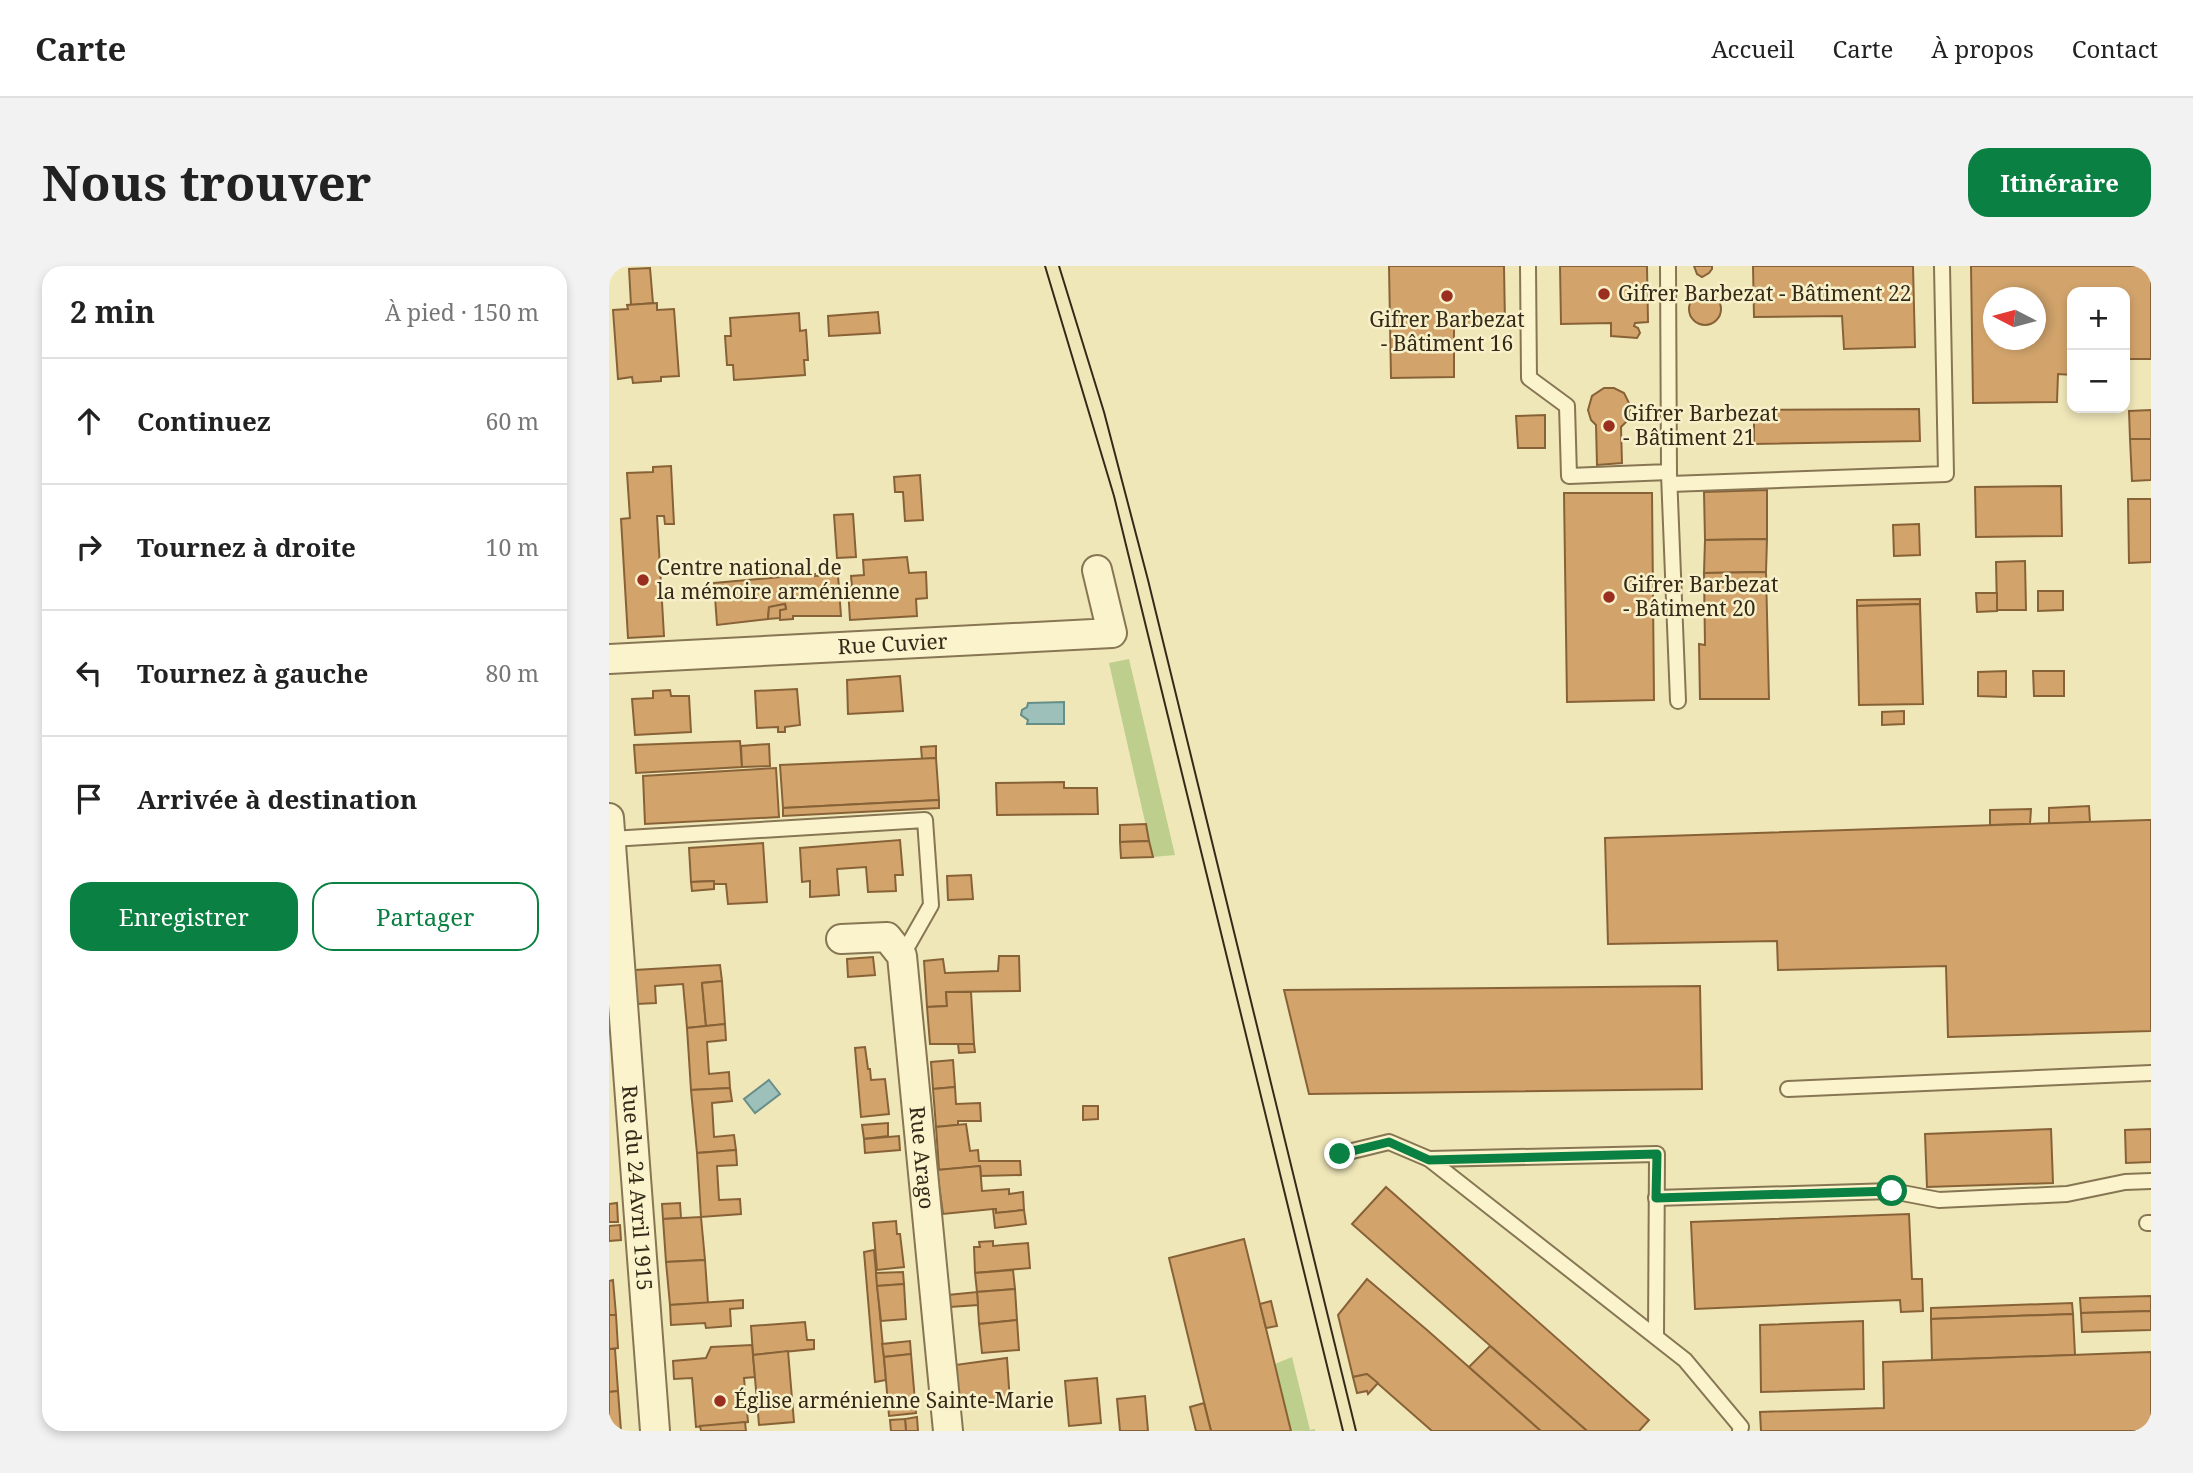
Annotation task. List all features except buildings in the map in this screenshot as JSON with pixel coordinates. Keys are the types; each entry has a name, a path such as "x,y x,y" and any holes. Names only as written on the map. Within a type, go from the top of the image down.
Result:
{"street":[{"name":"Rue Cuvier","path":"609,659 1112,633 1097,570"},
{"name":"Rue du 24 Avril 1915","path":"610,828 655,1431"},
{"path":"841,939 887,937 902,956"},
{"name":"Rue Arago","path":"902,956 948,1431"}],"lane":[{"path":"1528,266 1529,377 1567,406 1569,476 1669,478 1946,474 1941,266"},
{"path":"1668,266 1669,478 1678,701"},
{"path":"610,828 925,820 931,905 902,956"},
{"path":"1788,1089 2151,1073"},
{"path":"1340,1154 1389,1142 1429,1160 1685,1360 1741,1426 1740,1431"},
{"path":"1429,1160 1657,1154 1656,1336"},
{"path":"1656,1198 1892,1191 1939,1200 2067,1194 2125,1182 2151,1181"}],"green space":[{"path":"1129,659 1175,855 1153,857 1109,663"},
{"path":"1292,1357 1310,1430 1315,1431 1291,1431 1275,1364"}],"water":[{"path":"1064,702 1064,724 1027,724 1028,720 1021,715 1028,703"},
{"path":"769,1080 780,1094 755,1113 744,1099"}],"tram line":[{"path":"1045,266 1114,496 1343,1431"},
{"path":"1059,266 1104,412 1148,580 1356,1431"}],"place":[{"name":"Gifrer Barbezat - Bâtiment 22","path":"1604,294"},
{"name":"Gifrer Barbezat - Bâtiment 16","path":"1447,296"},
{"name":"Gifrer Barbezat - Bâtiment 21","path":"1609,426"},
{"name":"Centre national de la mémoire arménienne","path":"643,580"},
{"name":"Gifrer Barbezat - Bâtiment 20","path":"1609,597"},
{"name":"Église arménienne Sainte-Marie","path":"720,1401"}],"route":[{"path":"1340,1154 1389,1142 1429,1160 1657,1154 1656,1198 1892,1191"}]}
